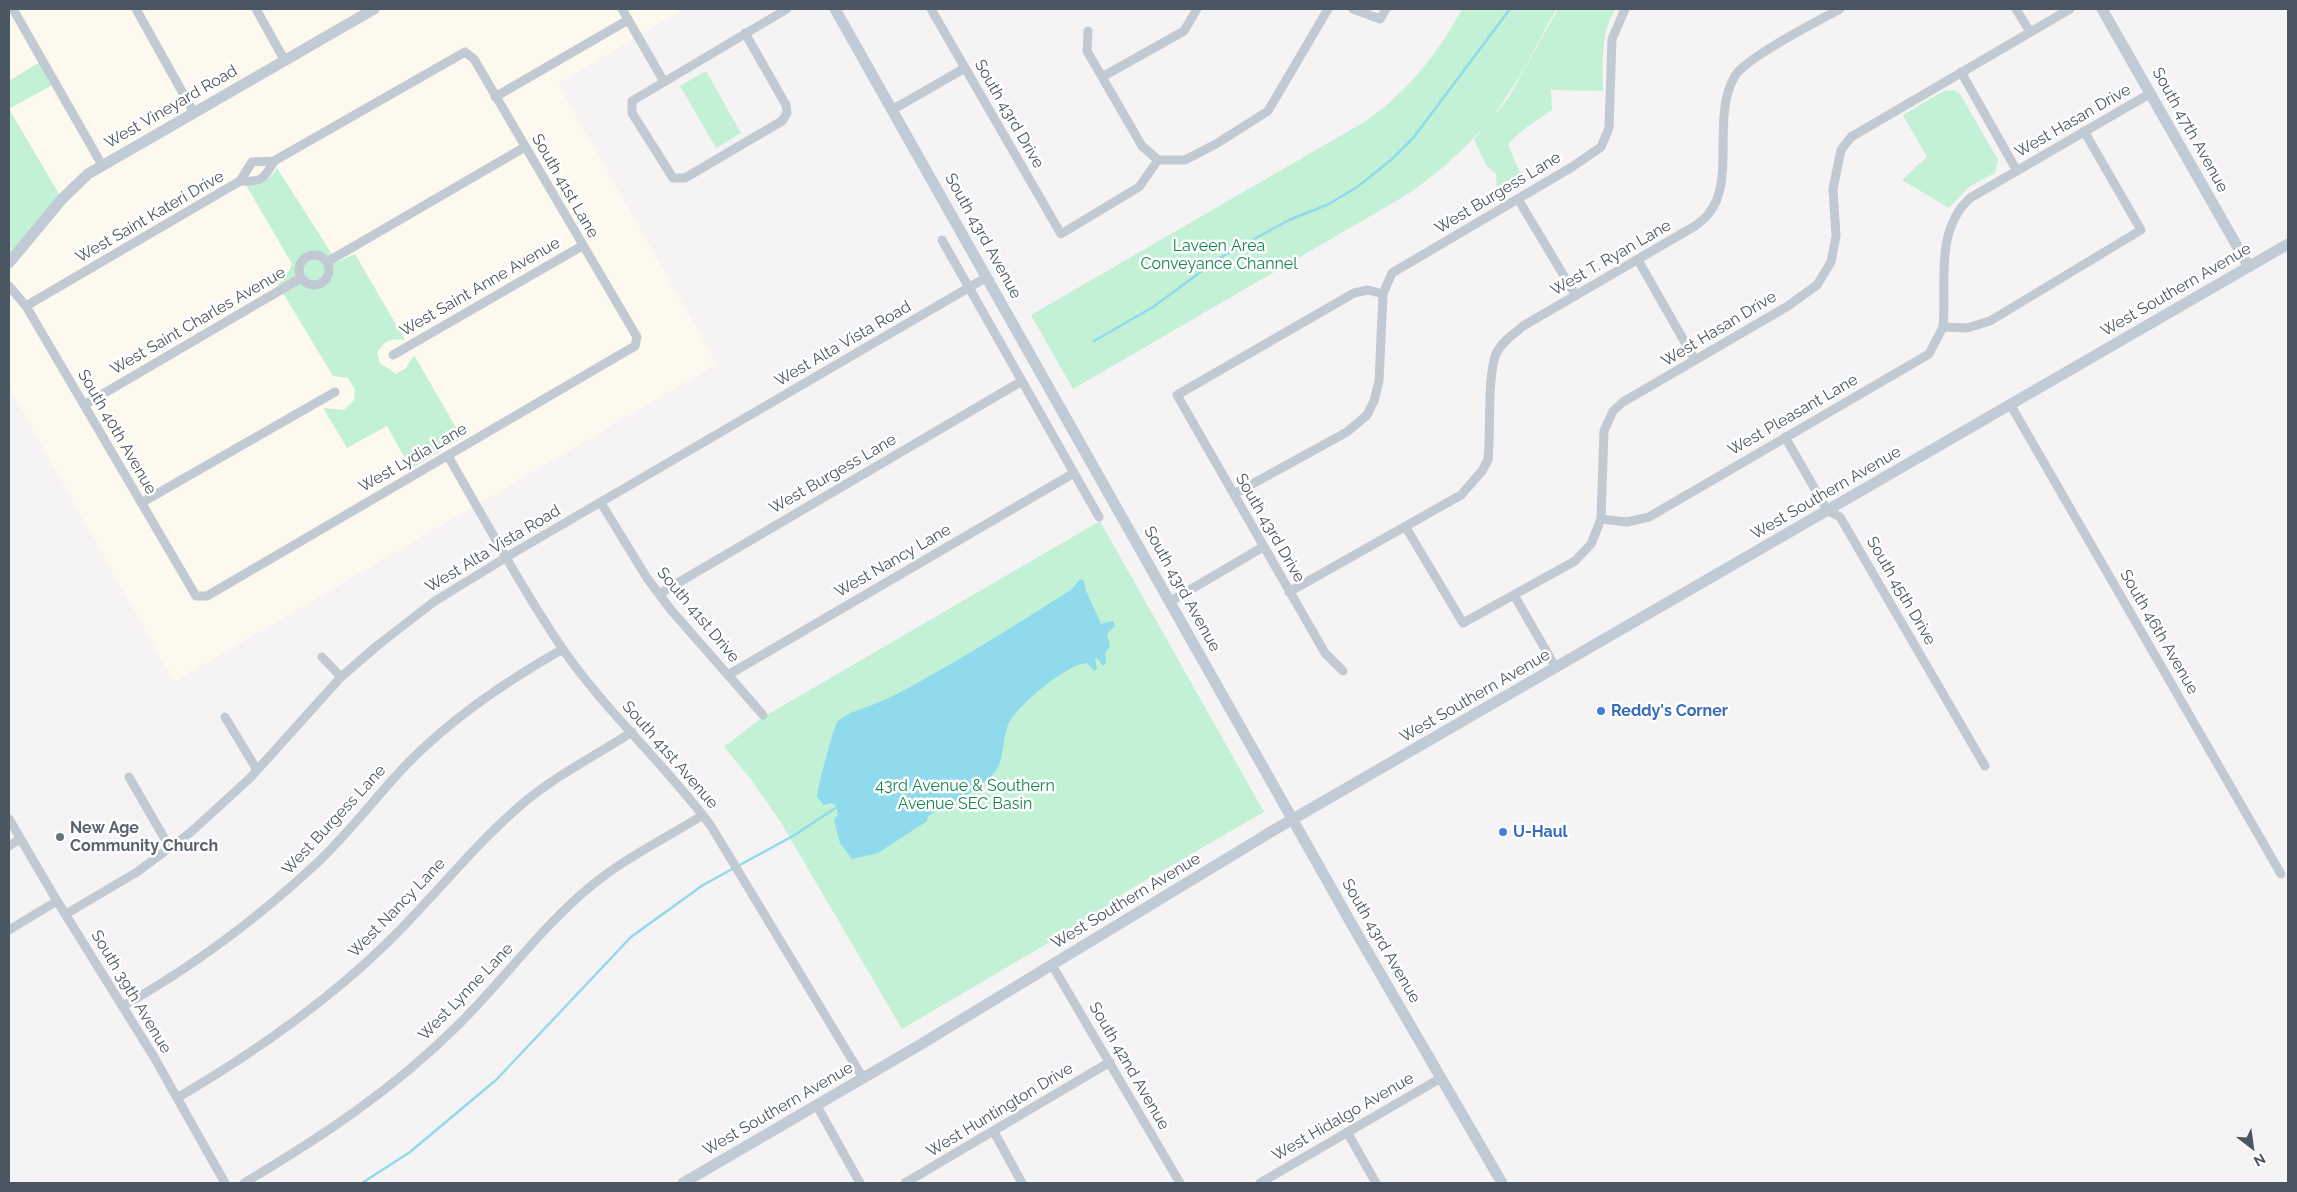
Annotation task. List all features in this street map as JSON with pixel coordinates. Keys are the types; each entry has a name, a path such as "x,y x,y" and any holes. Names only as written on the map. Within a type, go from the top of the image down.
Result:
{"main road":[{"name":"West Vineyard Road","path":"9,263 62,199 88,174 102,164 374,9"},
{"name":"South 43rd Avenue","path":"835,9 1171,600 1292,820 1502,1183"},
{"name":"South 47th Avenue","path":"2102,9 2248,267"},
{"name":"West Southern Avenue","path":"683,1183 863,1078 1292,820 2288,244"}],"street":[{"path":"13,9 102,164"},
{"path":"136,9 194,113"},
{"path":"256,9 285,61"},
{"path":"622,9 663,80"},
{"path":"745,33 786,105 786,116 782,121 681,179 673,178 630,108 633,99 663,80 745,33 787,9"},
{"name":"South 43rd Drive","path":"931,9 1061,234 1139,187 1158,160"},
{"path":"1102,77 1184,31 1197,9"},
{"path":"1088,31 1087,51 1142,146 1158,160 1185,160 1216,144 1268,111 1328,9"},
{"path":"1354,9 1380,19 1386,9"},
{"name":"West T. Ryan Lane","path":"1405,526 1461,495 1482,471 1488,460 1492,374 1496,354 1504,342 1523,326 1695,226 1710,213 1721,189 1723,124 1727,97 1735,76 1754,58 1840,9"},
{"path":"2016,9 2030,32"},
{"path":"2016,171 1961,72 2070,9"},
{"name":"West Burgess Lane","path":"1383,294 1392,273 1601,147 1609,128 1612,39 1624,10"},
{"path":"495,97 628,20"},
{"name":"South 41st Lane","path":"466,52 474,59 637,337"},
{"name":"West Saint Kateri Drive","path":"26,306 240,182 248,166 253,161 274,162 466,52"},
{"path":"892,110 965,68"},
{"name":"West Hasan Drive","path":"1601,518 1604,431 1613,411 1623,402 1788,306 1817,285 1830,262 1836,236 1834,189 1841,150 1851,137 1961,72"},
{"name":"West Hasan Drive","path":"1943,327 1943,262 1949,230 1960,207 1970,198 2151,93"},
{"path":"1943,327 1967,328 1990,321 2141,230 2084,132"},
{"path":"327,262 525,147"},
{"path":"240,182 255,182 263,178 274,162"},
{"path":"1518,198 1576,296"},
{"path":"942,240 1099,517"},
{"name":"West Saint Anne Avenue","path":"393,355 582,246"},
{"name":"West Saint Charles Avenue","path":"314,255 322,257 327,262 329,270 327,278 322,283 306,284 301,278 299,270 301,263 306,257 314,255"},
{"path":"1638,260 1694,360"},
{"name":"West Alta Vista Road","path":"66,914 137,872 190,832 257,770 341,677 428,606 506,557 987,277"},
{"name":"West Saint Charles Avenue","path":"84,405 301,278"},
{"name":"South 40th Avenue","path":"9,286 26,306 196,596"},
{"name":"South 43rd Drive","path":"1344,671 1325,653 1177,395 1354,293 1368,290 1383,294"},
{"path":"1234,494 1347,432 1367,415 1374,401 1379,381 1383,294"},
{"name":"West Pleasant Lane","path":"1601,518 1627,522 1649,517 1929,354 1943,327"},
{"name":"West Lydia Lane","path":"196,596 207,596 448,456 635,346 637,337"},
{"name":"West Burgess Lane","path":"659,594 1022,381"},
{"path":"141,502 335,392"},
{"name":"South 46th Avenue","path":"2010,404 2281,874"},
{"name":"South 45th Drive","path":"1785,437 1827,510 1840,517 1985,766"},
{"name":"South 41st Avenue","path":"448,456 506,557 563,649 601,698 703,816 863,1078"},
{"name":"West Nancy Lane","path":"728,675 1074,473"},
{"name":"South 41st Drive","path":"601,502 627,547 659,594 764,715"},
{"path":"1289,592 1405,526 1463,623 1574,561 1592,544 1601,518"},
{"path":"1171,600 1263,547"},
{"path":"1514,595 1556,668"},
{"name":"West Burgess Lane","path":"123,1006 182,971 248,924 318,862 428,744 493,693 563,649"},
{"path":"322,657 341,677"},
{"path":"225,717 257,770"},
{"name":"West Nancy Lane","path":"177,1098 234,1065 310,1011 360,969 390,940 490,832 523,803 572,768 632,732"},
{"path":"129,777 170,848"},
{"name":"West Lynne Lane","path":"244,1183 342,1122 415,1065 457,1027 550,925 592,885 637,854 703,816"},
{"name":"South 39th Avenue","path":"9,819 57,901 123,1006 225,1183"},
{"path":"9,846 20,839"},
{"path":"9,930 57,901"},
{"name":"South 42nd Avenue","path":"1052,965 1180,1183"},
{"name":"West Huntington Drive","path":"905,1183 1110,1062"},
{"name":"West Hidalgo Avenue","path":"1260,1183 1441,1078"},
{"path":"816,1106 860,1183"},
{"path":"994,1132 1022,1183"},
{"path":"1347,1132 1376,1183"}],"shaded area":[{"path":"9,9 684,9 558,84 717,364 174,682 9,387"}],"green space":[{"name":"Laveen Area Conveyance Channel","path":"1462,9 1556,9 1523,71 1493,117 1509,97 1558,9 1616,9 1607,27 1605,37 1603,91 1551,90 1552,110 1524,129 1508,144 1525,185 1497,199 1496,174 1486,165 1474,140 1483,128 1445,165 1403,197 1073,389 1031,315 1366,121 1395,97 1421,71 1453,26"},
{"path":"43,60 56,83 9,109 9,81"},
{"path":"706,71 741,133 716,148 680,86"},
{"path":"1954,90 1960,94 1998,160 1995,173 1970,186 1949,208 1902,180 1927,157 1903,115 1944,91"},
{"path":"9,109 62,199 9,263"},
{"path":"277,168 337,262 355,254 405,340 386,342 377,353 380,363 396,374 406,368 414,355 462,438 411,469 387,426 347,448 323,408 344,410 354,400 355,390 348,378 333,376 275,280 289,271 292,264 246,185 264,181"},
{"name":"43rd Avenue & Southern Avenue SEC Basin","path":"1100,521 1264,812 1122,894 1111,906 902,1029 780,821 750,778 724,747 760,719"}],"water":[{"path":"1080,579 1084,581 1088,596 1101,624 1113,621 1115,626 1107,634 1110,646 1105,653 1106,663 1103,666 1097,658 1095,659 1097,669 1094,671 1087,663 1078,665 1055,678 1031,697 1008,725 999,765 984,783 966,796 928,816 927,821 878,853 852,859 840,843 834,820 838,815 836,805 831,803 824,805 817,797 826,758 838,721 850,713 896,694 951,664 1072,589"}],"waterway":[{"path":"1094,341 1153,307 1221,257 1289,220 1329,204 1357,187 1391,160 1414,137 1510,9"},
{"path":"362,1183 410,1152 496,1080 631,937 703,885 793,836 837,807"}],"place":[{"name":"Reddy's Corner","path":"1601,711"},
{"name":"U-Haul","path":"1503,832"},
{"name":"New Age Community Church","path":"60,837"}]}
